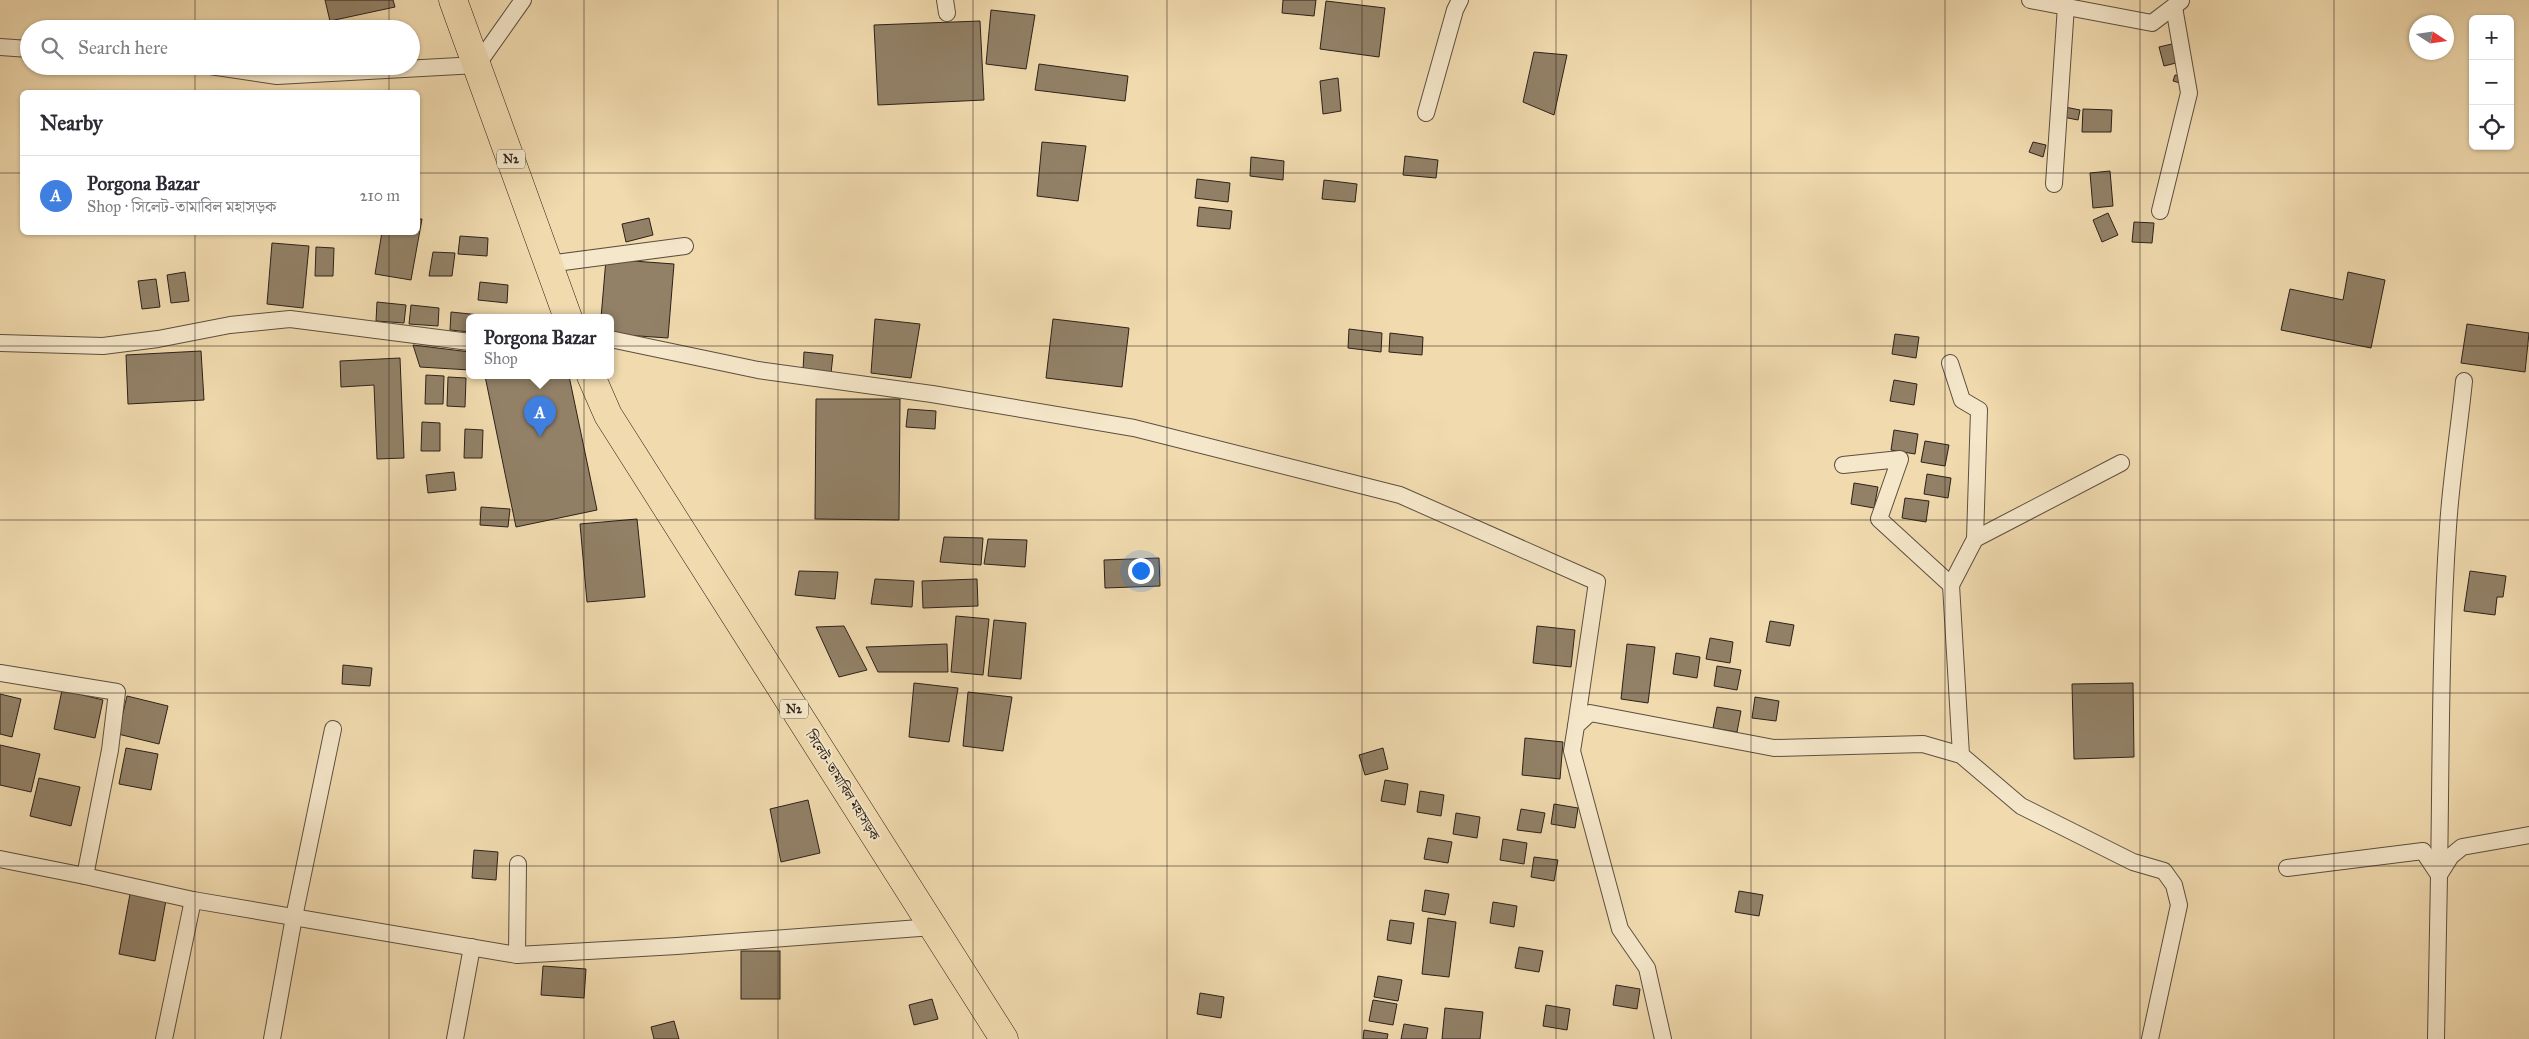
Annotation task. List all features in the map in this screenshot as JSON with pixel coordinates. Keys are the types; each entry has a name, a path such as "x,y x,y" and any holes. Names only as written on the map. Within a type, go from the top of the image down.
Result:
{"highway":[{"name":"N2","path":"453,0 567,314"},
{"name":"সিলেট-তামাবিল মহাসড়ক","path":"592,379 608,415 1004,1039"}],"street":[{"path":"420,68 477,65 523,0"},
{"path":"1426,113 1454,10 1460,0"},
{"path":"2030,0 2152,23 2179,3"},
{"path":"2160,211 2189,93 2179,3"},
{"path":"2054,184 2066,6"},
{"path":"0,47 20,48"},
{"path":"270,75 295,75"},
{"path":"548,264 685,246"},
{"path":"0,343 103,346 158,339 230,325 290,319 466,341"},
{"path":"614,340 758,370 932,394 1134,428 1400,494 1597,582 1572,751 1620,929 1647,968 1663,1039"},
{"path":"1950,363 1962,400 1979,410 1975,538 1952,585 1961,755"},
{"path":"2436,1039 2442,653 2448,525 2464,381"},
{"path":"1843,465 1900,459 1879,519 1952,585"},
{"path":"1975,538 2121,463"},
{"path":"0,673 117,692 110,750 86,876"},
{"path":"1576,726 1590,713 1774,748 1923,744 1961,755 2021,806 2133,862 2164,870 2174,885 2179,905 2150,1039"},
{"path":"272,1039 294,917 333,729"},
{"path":"2440,875 2451,856 2462,847 2529,835"},
{"path":"2287,868 2422,851 2440,875"},
{"path":"0,860 86,876 193,900 518,955 677,946 933,927"},
{"path":"518,864 518,955"},
{"path":"164,1039 193,900"},
{"path":"455,1039 472,947"}],"building":[{"path":"325,0 393,0 395,7 335,20 330,20"},
{"path":"1283,0 1316,0 1314,16 1282,13"},
{"path":"1326,1 1385,8 1379,57 1320,49"},
{"path":"991,10 1035,15 1026,69 986,64"},
{"path":"980,21 984,100 878,105 874,25"},
{"path":"2176,43 2180,62 2164,66 2159,47"},
{"path":"1534,52 1567,55 1554,115 1523,102"},
{"path":"1039,64 1128,76 1125,101 1035,90"},
{"path":"2175,75 2181,76 2180,83 2173,81"},
{"path":"1338,78 1341,111 1323,114 1320,81"},
{"path":"2065,107 2080,110 2078,120 2063,117"},
{"path":"2083,109 2112,110 2111,132 2082,132"},
{"path":"1042,142 1086,146 1078,201 1037,196"},
{"path":"2033,142 2046,145 2043,157 2029,152"},
{"path":"1405,156 1438,160 1436,178 1403,175"},
{"path":"1251,157 1284,161 1283,180 1250,176"},
{"path":"2110,171 2113,206 2093,208 2090,173"},
{"path":"1197,179 1230,183 1228,202 1195,198"},
{"path":"1324,180 1357,184 1355,202 1322,199"},
{"path":"1199,207 1232,211 1230,229 1197,226"},
{"path":"2108,213 2118,235 2102,242 2093,220"},
{"path":"649,218 653,235 626,242 622,224"},
{"path":"2134,222 2154,223 2152,243 2132,242"},
{"path":"382,235 419,235 411,280 375,274"},
{"path":"460,236 488,238 487,256 458,254"},
{"path":"272,243 309,246 303,308 267,304"},
{"path":"316,247 334,248 333,276 315,276"},
{"path":"433,252 455,253 452,276 429,276"},
{"path":"606,259 674,264 668,338 614,334 614,314 601,314"},
{"path":"185,272 189,301 171,303 167,275"},
{"path":"2348,272 2385,280 2371,348 2281,330 2290,289 2343,300"},
{"path":"156,279 160,307 142,309 138,281"},
{"path":"480,282 508,285 507,303 478,300"},
{"path":"377,302 406,305 404,323 376,321"},
{"path":"411,305 439,308 438,326 409,324"},
{"path":"451,312 470,314 466,314 466,332 450,330"},
{"path":"875,319 920,324 911,378 871,373"},
{"path":"1053,319 1129,328 1122,387 1046,378"},
{"path":"2467,324 2529,333 2525,372 2461,363"},
{"path":"1349,329 1382,333 1381,352 1348,348"},
{"path":"1390,333 1423,337 1422,355 1389,352"},
{"path":"1895,334 1919,337 1916,358 1892,354"},
{"path":"413,345 466,352 466,370 420,367"},
{"path":"201,351 204,400 128,404 126,355"},
{"path":"804,352 833,355 831,373 803,370"},
{"path":"400,358 404,458 377,459 374,385 341,387 340,361"},
{"path":"426,375 444,376 443,404 425,404"},
{"path":"448,377 466,378 465,407 447,406"},
{"path":"486,379 570,379 597,510 516,527"},
{"path":"1894,380 1917,384 1914,405 1890,401"},
{"path":"816,399 900,399 899,520 815,519"},
{"path":"908,409 936,411 935,429 906,427"},
{"path":"422,422 440,423 440,451 421,451"},
{"path":"465,429 483,430 482,458 464,458"},
{"path":"1894,430 1918,434 1915,454 1891,450"},
{"path":"1925,441 1949,445 1945,466 1921,462"},
{"path":"454,472 456,490 428,493 426,475"},
{"path":"1927,474 1951,478 1948,498 1924,494"},
{"path":"1854,483 1878,487 1874,508 1851,504"},
{"path":"1905,498 1929,501 1926,522 1902,518"},
{"path":"481,507 510,509 508,527 480,525"},
{"path":"637,519 645,597 587,602 580,524"},
{"path":"944,537 983,538 981,565 940,562"},
{"path":"988,539 1027,540 1025,567 984,564"},
{"path":"1159,558 1160,586 1105,588 1104,560"},
{"path":"799,571 838,572 835,599 795,595"},
{"path":"2470,571 2506,576 2503,597 2497,597 2495,615 2464,611"},
{"path":"875,579 914,581 912,607 871,604"},
{"path":"977,579 978,606 923,608 922,581"},
{"path":"956,616 989,619 983,675 951,672"},
{"path":"994,620 1026,623 1021,679 988,676"},
{"path":"1770,621 1794,625 1790,646 1766,642"},
{"path":"844,626 867,670 839,677 816,627"},
{"path":"1537,626 1575,630 1571,667 1533,663"},
{"path":"1710,638 1733,642 1730,663 1706,659"},
{"path":"947,644 948,672 878,672 866,647"},
{"path":"1627,644 1655,647 1648,703 1621,699"},
{"path":"1676,653 1700,657 1697,678 1673,674"},
{"path":"343,665 372,668 370,686 342,684"},
{"path":"1717,666 1741,670 1737,690 1714,686"},
{"path":"914,683 958,688 949,742 909,737"},
{"path":"2133,683 2134,757 2074,759 2072,684"},
{"path":"62,690 103,700 95,738 54,729"},
{"path":"968,692 1012,697 1003,751 963,746"},
{"path":"0,694 21,699 12,737 0,734"},
{"path":"127,696 168,706 159,744 118,734"},
{"path":"1755,697 1779,701 1776,721 1752,718"},
{"path":"1717,707 1741,711 1737,732 1713,728"},
{"path":"1525,738 1563,742 1560,779 1522,775"},
{"path":"0,745 40,754 31,792 0,785"},
{"path":"126,748 158,754 151,790 119,784"},
{"path":"1383,748 1388,769 1365,775 1359,755"},
{"path":"39,778 80,787 71,826 30,816"},
{"path":"1385,780 1408,784 1405,805 1381,801"},
{"path":"1420,791 1444,795 1441,816 1417,812"},
{"path":"808,800 820,853 781,862 770,809"},
{"path":"1554,804 1578,808 1575,828 1551,824"},
{"path":"1521,809 1545,813 1541,833 1517,830"},
{"path":"1456,813 1480,817 1477,838 1453,834"},
{"path":"1428,838 1452,842 1448,863 1424,859"},
{"path":"1503,839 1527,843 1524,864 1500,860"},
{"path":"474,850 498,852 496,880 472,878"},
{"path":"1534,857 1558,860 1554,881 1531,877"},
{"path":"1425,890 1449,894 1445,915 1422,911"},
{"path":"1739,891 1763,895 1759,916 1735,912"},
{"path":"130,894 166,900 155,961 119,954"},
{"path":"1493,902 1517,906 1514,927 1490,923"},
{"path":"1428,918 1456,922 1449,977 1422,974"},
{"path":"1390,920 1414,923 1411,944 1387,940"},
{"path":"1519,947 1543,951 1539,972 1515,968"},
{"path":"741,951 780,951 780,999 741,999"},
{"path":"543,966 586,969 584,998 541,995"},
{"path":"1378,976 1402,980 1398,1001 1374,997"},
{"path":"1616,985 1640,989 1637,1009 1613,1005"},
{"path":"1200,993 1224,997 1221,1018 1197,1014"},
{"path":"932,999 938,1019 914,1025 909,1005"},
{"path":"1373,1000 1397,1004 1393,1025 1369,1021"},
{"path":"1546,1005 1570,1009 1567,1030 1543,1026"},
{"path":"1445,1008 1483,1012 1480,1039 1442,1039"},
{"path":"674,1021 679,1039 654,1039 651,1027"},
{"path":"1404,1024 1428,1028 1426,1039 1401,1039"},
{"path":"1364,1030 1388,1034 1387,1039 1363,1039"}],"place":[{"name":"Porgona Bazar","path":"540,437"}]}
